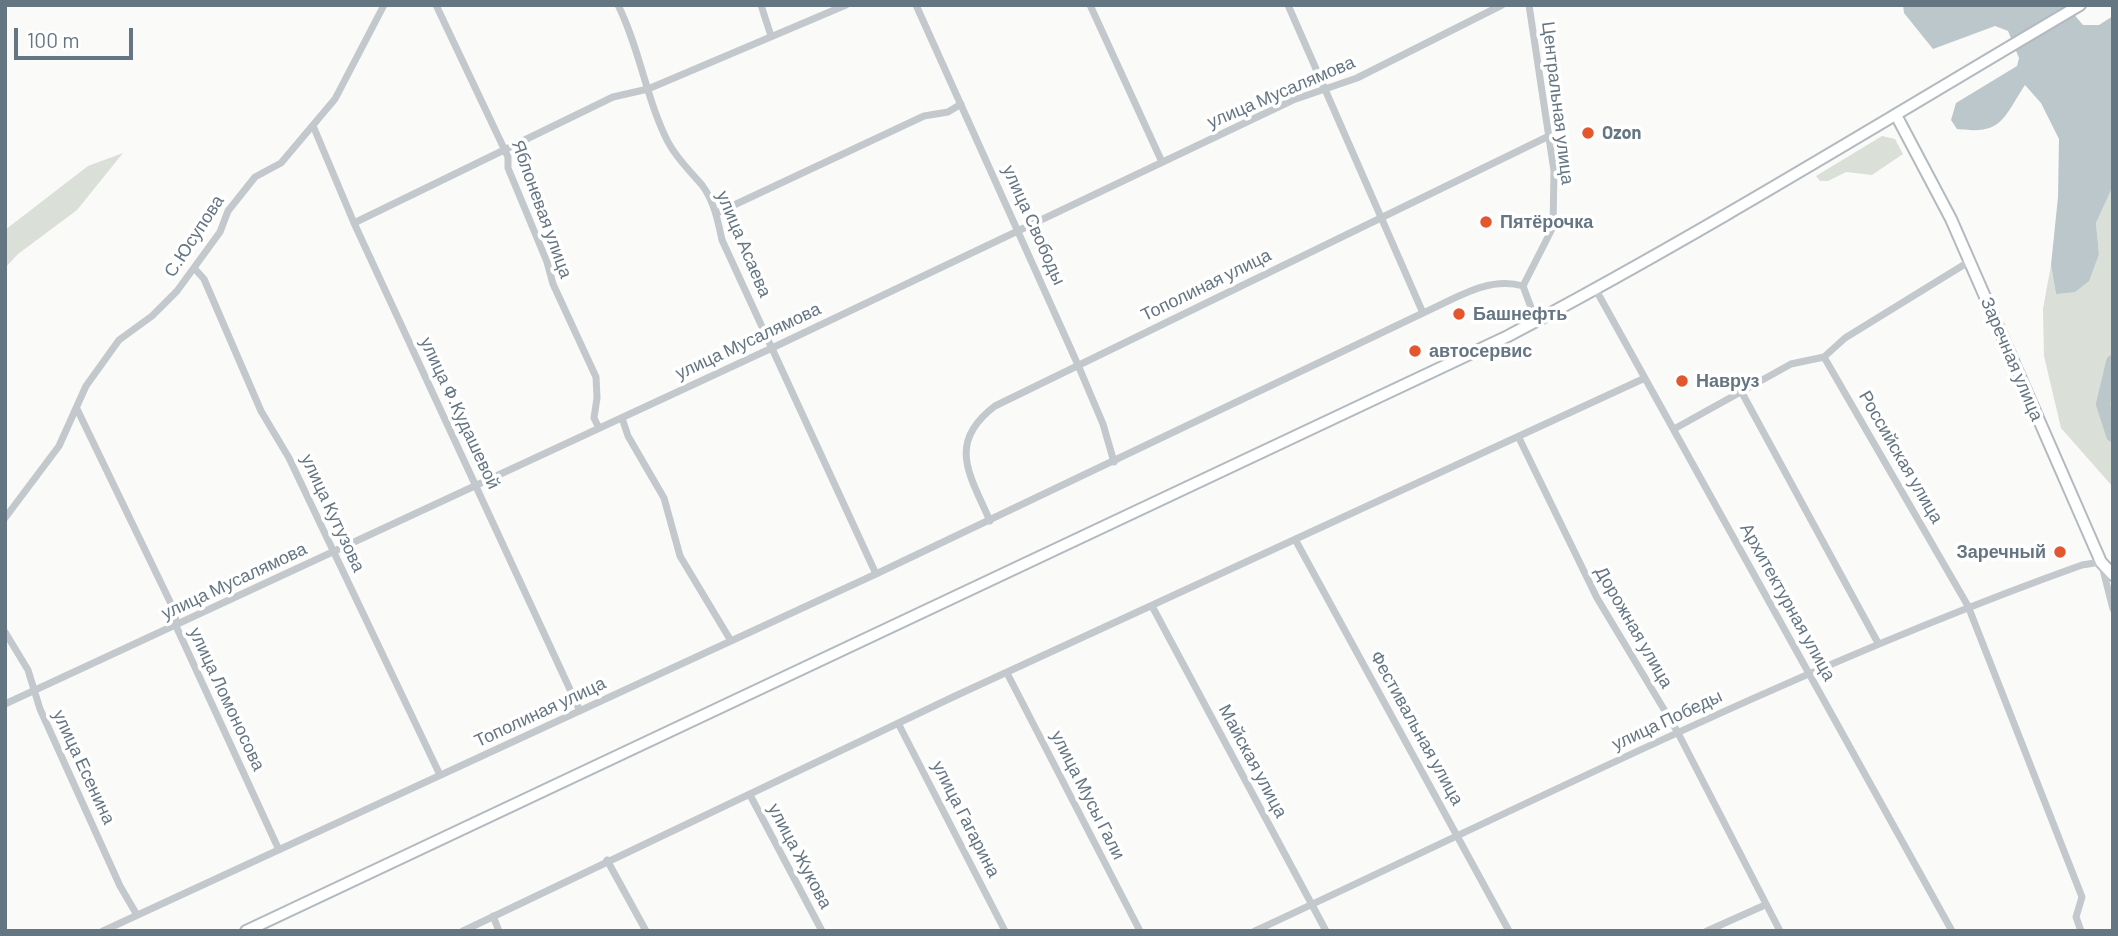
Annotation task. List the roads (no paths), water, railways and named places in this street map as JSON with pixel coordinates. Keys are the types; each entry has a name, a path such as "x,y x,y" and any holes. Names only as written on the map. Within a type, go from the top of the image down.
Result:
{"main road":[{"path":"246,931 1536,321 1596,290 2080,5"},
{"name":"Заречная улица","path":"1896,115 1970,261 2101,562"},
{"path":"2101,562 2113,575"}],"street":[{"name":"С.Юсупова","path":"5,518 59,446 86,386 119,340 152,316 177,291 220,232 228,211 255,177 281,163 314,128 335,99 384,5"},
{"name":"Яблоневая улица","path":"436,5 505,150 524,211 547,262 552,284 596,377 594,418 599,428"},
{"name":"улица Асаева","path":"618,5 631,31 648,89 669,143 703,186 717,213 722,240 876,575"},
{"path":"761,5 771,36"},
{"path":"354,223 613,97 648,89 846,5"},
{"name":"улица Свободы","path":"916,5 1078,365 1114,462"},
{"path":"1090,5 1163,162"},
{"path":"1288,5 1322,88 1423,313"},
{"name":"улица Мусалямова","path":"5,704 772,348 1322,88 1357,78 1502,5"},
{"name":"Центральная улица","path":"1523,286 1553,227 1554,171 1529,5"},
{"path":"717,213 924,116 948,112 961,104"},
{"name":"улица Ф.Кудашевой","path":"314,128 354,223 475,486 519,573 580,711"},
{"name":"Тополиная улица","path":"990,521 965,459 975,421 995,407 1549,136"},
{"path":"1674,429 1791,365 1825,357 1845,338 1970,261"},
{"name":"улица Кутузова","path":"194,268 204,279 261,411 277,433 440,775"},
{"name":"Тополиная улица","path":"103,931 876,575 1423,313 1492,282 1523,286"},
{"path":"1523,286 1536,321"},
{"name":"Архитектурная улица","path":"1596,290 1952,931"},
{"name":"Российская улица","path":"1825,357 1968,606 2082,898 2076,917 2081,931"},
{"path":"463,931 898,723 1646,378"},
{"path":"1741,391 1878,643"},
{"name":"улица Ломоносова","path":"77,409 175,612 176,626 279,850"},
{"path":"622,418 628,436 664,498 680,556 731,642"},
{"name":"Дорожная улица","path":"1518,438 1597,598 1677,732 1780,931"},
{"name":"Фестивальная улица","path":"1296,541 1509,931"},
{"name":"улица Победы","path":"1255,931 1809,671 1968,606 2082,565 2101,562"},
{"name":"Заречная улица","path":"2101,562 2113,609"},
{"name":"Майская улица","path":"1152,606 1326,931"},
{"name":"улица Есенина","path":"5,632 28,670 34,691 120,886 137,915"},
{"name":"улица Мусы Гали","path":"1007,673 1140,931"},
{"name":"улица Гагарина","path":"898,723 1005,931"},
{"name":"улица Жукова","path":"750,795 822,931"},
{"path":"607,860 646,931"},
{"path":"1707,931 1765,905"},
{"path":"493,916 499,931"}],"waterway":[{"path":"2113,362 2103,404 2113,435"}],"place":[{"name":"Ozon","path":"1588,133"},
{"name":"Пятёрочка","path":"1486,222"},
{"name":"Башнефть","path":"1459,314"},
{"name":"автосервис","path":"1415,351"},
{"name":"Навруз","path":"1682,381"},
{"name":"Заречный","path":"2060,552"}]}
